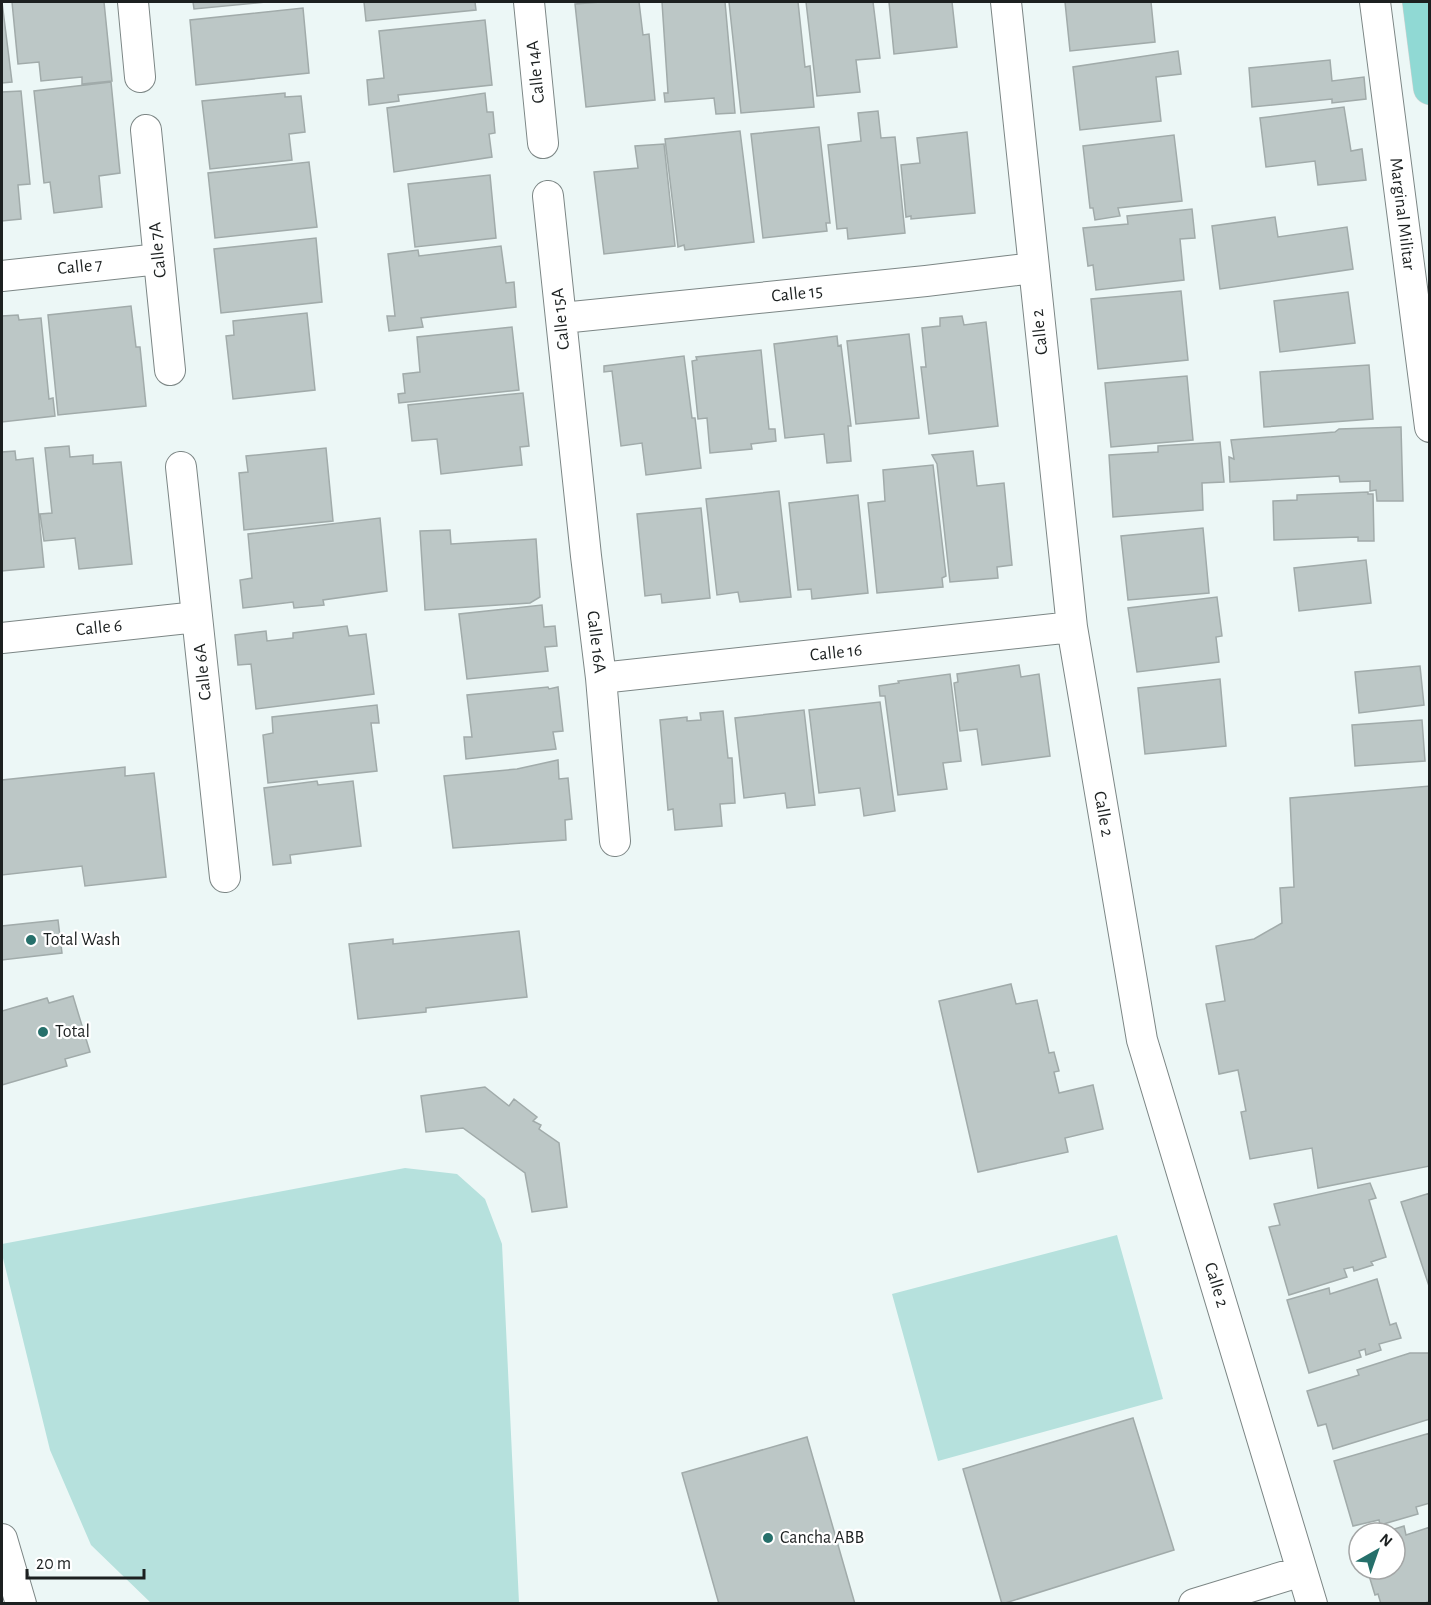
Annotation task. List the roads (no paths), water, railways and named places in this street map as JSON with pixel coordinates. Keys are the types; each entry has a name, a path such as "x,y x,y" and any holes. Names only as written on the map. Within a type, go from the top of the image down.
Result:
{"main road":[{"path":"1419,2 1430,88"}],"street":[{"path":"133,2 140,77"},
{"name":"Calle 14A","path":"529,2 543,143"},
{"name":"Calle 2","path":"1006,2 1072,627 1142,1040 1312,1604"},
{"name":"Marginal Militar","path":"1375,2 1430,427"},
{"name":"Calle 7A","path":"146,130 170,370"},
{"name":"Calle 15A","path":"548,196 574,443"},
{"name":"Calle 7","path":"2,276 159,258"},
{"name":"Calle 15","path":"562,318 926,281 1033,267"},
{"name":"Calle 16A","path":"574,443 601,678 615,841"},
{"name":"Calle 6A","path":"181,467 225,877"},
{"name":"Calle 6","path":"2,638 198,617"},
{"name":"Calle 16","path":"601,678 1072,627"},
{"path":"2,1539 21,1604"},
{"path":"1194,1604 1302,1571"}],"place":[{"name":"Total Wash","path":"31,940"},
{"name":"Total","path":"43,1032"},
{"name":"Cancha ABB","path":"768,1538"}]}
